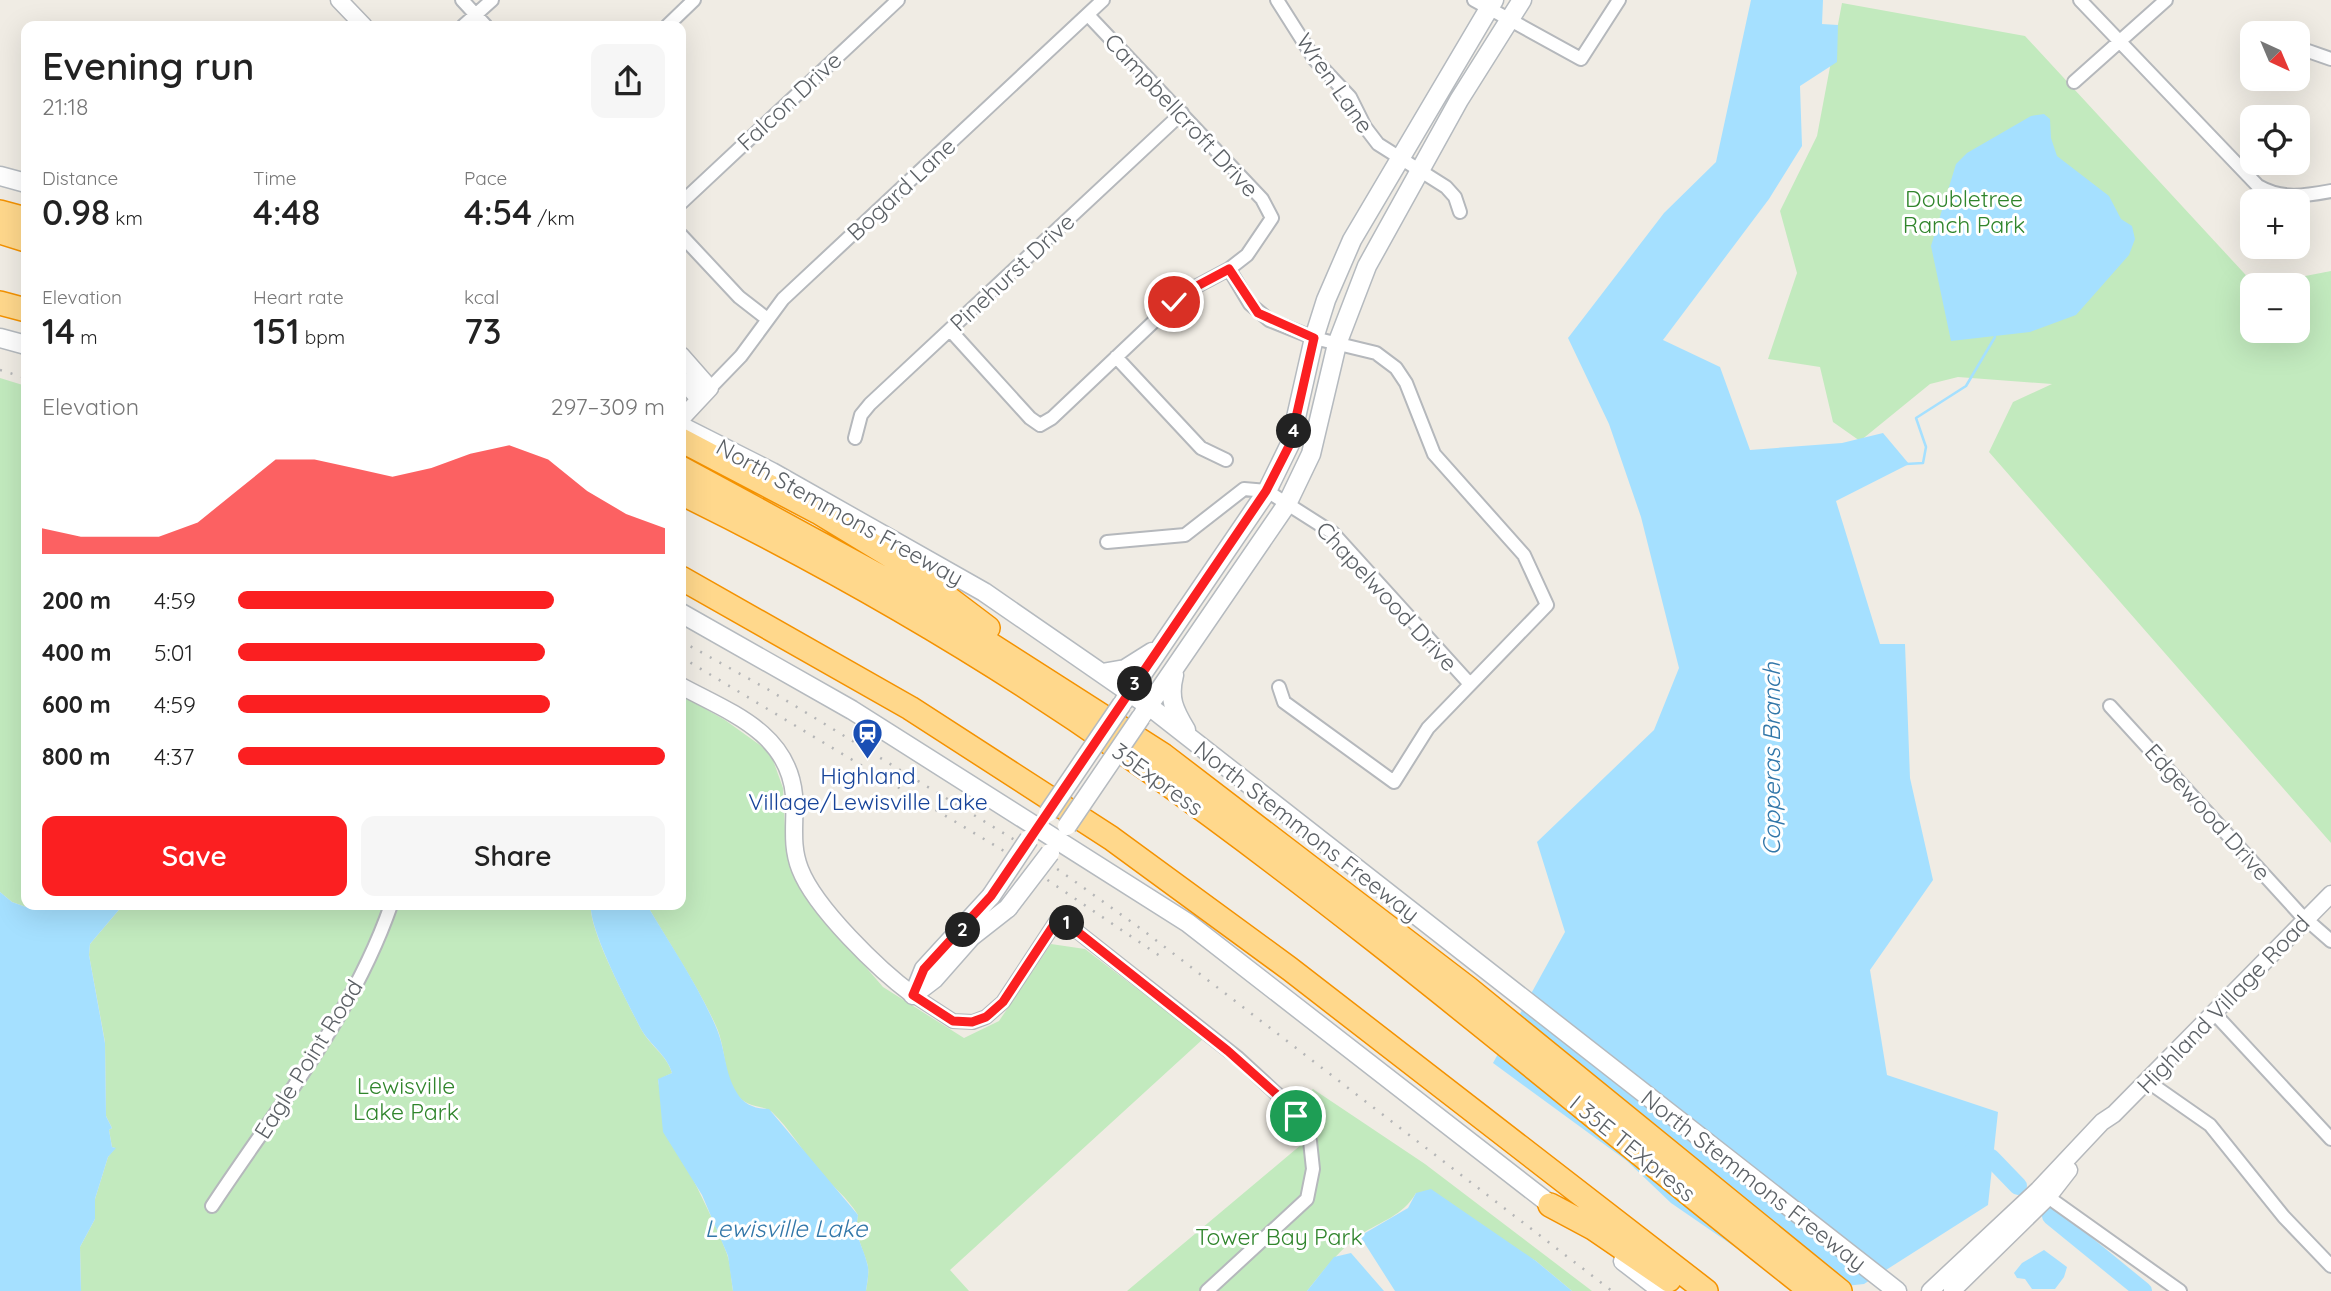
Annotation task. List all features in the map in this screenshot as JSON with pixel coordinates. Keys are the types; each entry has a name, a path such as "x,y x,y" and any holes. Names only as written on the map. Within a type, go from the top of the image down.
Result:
{"highway":[{"path":"0,212 21,218"},
{"path":"0,232 21,240"},
{"path":"0,239 21,241"},
{"path":"0,303 21,309"},
{"path":"686,443 818,512 902,564 982,620 1016,659"},
{"name":"North Stemmons Freeway","path":"686,471 842,553 1016,659 1163,755 1463,996 1840,1291"},
{"name":"35Express","path":"686,496 806,558 961,648 1147,769 1463,996"},
{"path":"686,581 878,688 1111,838 1279,960 1706,1291"},
{"name":"I 35E TEXpress","path":"1463,996 1811,1291"},
{"path":"1550,1205 1593,1228 1684,1291"}],"main road":[{"path":"913,995 934,979 971,937 1008,908 1054,848 1287,504 1311,454 1337,344 1367,266 1421,169 1522,0"},
{"path":"913,995 924,969 991,896 1266,491 1290,444 1314,338 1326,300 1352,240 1402,158 1485,3"},
{"path":"0,176 21,182"},
{"path":"0,338 21,344"},
{"name":"North Stemmons Freeway","path":"686,429 772,472 984,592 1102,673 1125,698 1192,739 1328,843 1384,893 1893,1288"},
{"path":"686,616 852,710 1054,848 1188,923 1662,1291"},
{"path":"1102,673 1132,666 1161,646"},
{"path":"1177,664 1171,686 1172,705 1192,739"}],"street":[{"path":"339,0 359,21"},
{"path":"462,0 481,21"},
{"path":"469,21 492,0"},
{"path":"672,21 694,0"},
{"name":"Falcon Drive","path":"686,198 898,0"},
{"name":"Bogard Lane","path":"705,394 741,356 766,318 1103,0"},
{"name":"Wren Lane","path":"1277,0 1315,60 1350,96 1371,136 1378,144 1446,187 1455,197 1460,212"},
{"path":"1485,3 1509,22 1581,59 1619,0"},
{"path":"2080,0 2258,186 2271,194 2296,197 2331,191"},
{"path":"2074,82 2166,0"},
{"name":"Campbellcroft Drive","path":"1088,15 1262,199 1272,218 1247,255 1229,269"},
{"path":"2310,52 2331,59"},
{"name":"Pinehurst Drive","path":"855,438 861,415 870,404 1182,113"},
{"path":"686,240 739,297 766,318"},
{"path":"951,331 1030,418 1040,425 1052,418 1184,293 1229,269 1258,313 1314,338 1376,353 1396,368 1406,383 1420,425 1434,454 1517,546 1547,606 1428,728 1394,782 1283,702 1279,687"},
{"path":"1116,357 1200,448 1226,460"},
{"path":"686,363 705,394"},
{"path":"686,382 705,394"},
{"path":"686,414 705,394"},
{"path":"1107,542 1185,535 1244,489 1266,491"},
{"name":"Chapelwood Drive","path":"1266,491 1333,533 1469,683"},
{"path":"686,689 747,722 773,742 791,779 794,847 803,876 872,962 913,995 953,1021 972,1022 986,1017 1003,1002 1059,917 1228,1051 1292,1108 1310,1141 1313,1169 1307,1199 1207,1291"},
{"name":"Edgewood Drive","path":"2110,706 2306,918 2331,941"},
{"name":"Highland Village Road","path":"1953,1290 2108,1127 2114,1114 2331,894"},
{"name":"Eagle Point Road","path":"212,1206 281,1107 344,1008 372,954 389,910"},
{"path":"2214,1013 2331,1139"},
{"path":"2147,1081 2210,1125 2284,1217 2331,1266"},
{"path":"2043,1194 2180,1291"},
{"name":"Highland Village Road","path":"1930,1291 2043,1194"}],"green space":[{"name":"Doubletree Ranch Park","path":"1842,3 2025,36 2244,273 2240,273 2240,343 2310,343 2310,275 2331,271 2331,843 1989,452 2013,402 2052,384 1958,377 1930,384 1860,441 1833,422 1820,367 1768,359 1797,273 1780,211 1817,136"},
{"path":"0,378 21,384 21,905 0,892"},
{"path":"686,698 725,720 764,748 773,760 783,788 786,848 796,879 813,906 883,987 964,1038 999,1021 1051,944 1085,949 1203,1039 950,1270 969,1291 866,1291 868,1270 858,1234 858,1215 772,1112 751,1105 739,1097 727,1072 716,1026 650,910 686,910"},
{"name":"Lewisville Lake Park","path":"119,910 591,910 602,948 619,986 641,1029 670,1067 672,1073 658,1080 663,1103 678,1147 727,1254 733,1291 81,1291 80,1247 95,1219 95,1199 108,1157 115,1148 112,1147 109,1130 112,1128 106,1116 105,1042 89,955 90,944"},
{"name":"Tower Bay Park","path":"1313,1089 1425,1164 1592,1291 1572,1291 1536,1261 1416,1193 1398,1213 1345,1247 1307,1291 1127,1291 1302,1144 1296,1123 1286,1113"}],"water":[{"path":"1751,0 1823,0 1822,24 1838,25 1837,62 1800,86 1802,146 1769,199 1663,340 1720,367 1750,450 1842,443 1883,433 1909,464 1836,501 1880,644 1905,644 1910,778 1933,880 1870,970 1887,1075 1998,1112 1988,1205 1864,1284 1799,1291 1671,1203 1627,1161 1493,1063 1565,932 1537,842 1654,730 1679,668 1641,517 1609,424 1568,338 1664,213 1716,162"},
{"path":"2044,114 2050,119 2051,138 2057,156 2109,196 2121,219 2132,226 2135,239 2129,255 2076,315 2030,332 1951,341 1931,246 1956,164 1967,153 2031,116"},
{"path":"0,892 21,905 21,910 119,910 90,944 89,955 105,1043 106,1116 112,1128 109,1130 112,1147 116,1148 108,1157 95,1199 95,1219 80,1247 81,1291 0,1291"},
{"name":"Lewisville Lake","path":"591,910 650,910 709,1011 737,1093 751,1106 769,1109 858,1215 858,1235 868,1270 866,1291 733,1291 728,1256 702,1195 663,1132 658,1079 672,1073 670,1067 641,1029 602,948"},
{"path":"1431,1189 1536,1261 1572,1291 1395,1291 1360,1236 1408,1208 1416,1193"},
{"path":"2044,1250 2067,1267 2064,1277 2055,1289 2032,1289 2025,1279 2017,1278 2014,1273 2022,1263"},
{"path":"1351,1253 1384,1291 1307,1291 1334,1257"}],"waterway":[{"path":"1906,464 1923,463 1926,447 1916,418 1966,386 1995,337"},
{"name":"Copperas Branch","path":"1973,1151 1991,1158 2018,1186"},
{"name":"Copperas Branch","path":"2051,1216 2143,1291"}],"railway":[{"path":"0,370 21,376"},
{"path":"686,644 769,690 1018,842 1063,873 1144,931 1612,1291"},
{"path":"686,660 1009,854 1160,956"}],"place":[{"name":"Highland Village/Lewisville Lake","path":"868,761"}],"route":[{"path":"1174,302 1184,293 1229,269 1258,313 1314,338 1290,444 1266,491 1048,813 969,924 924,969 913,995 953,1021 972,1022 992,1014 1003,1002 1059,917 1237,1058 1292,1108 1296,1116"}]}
